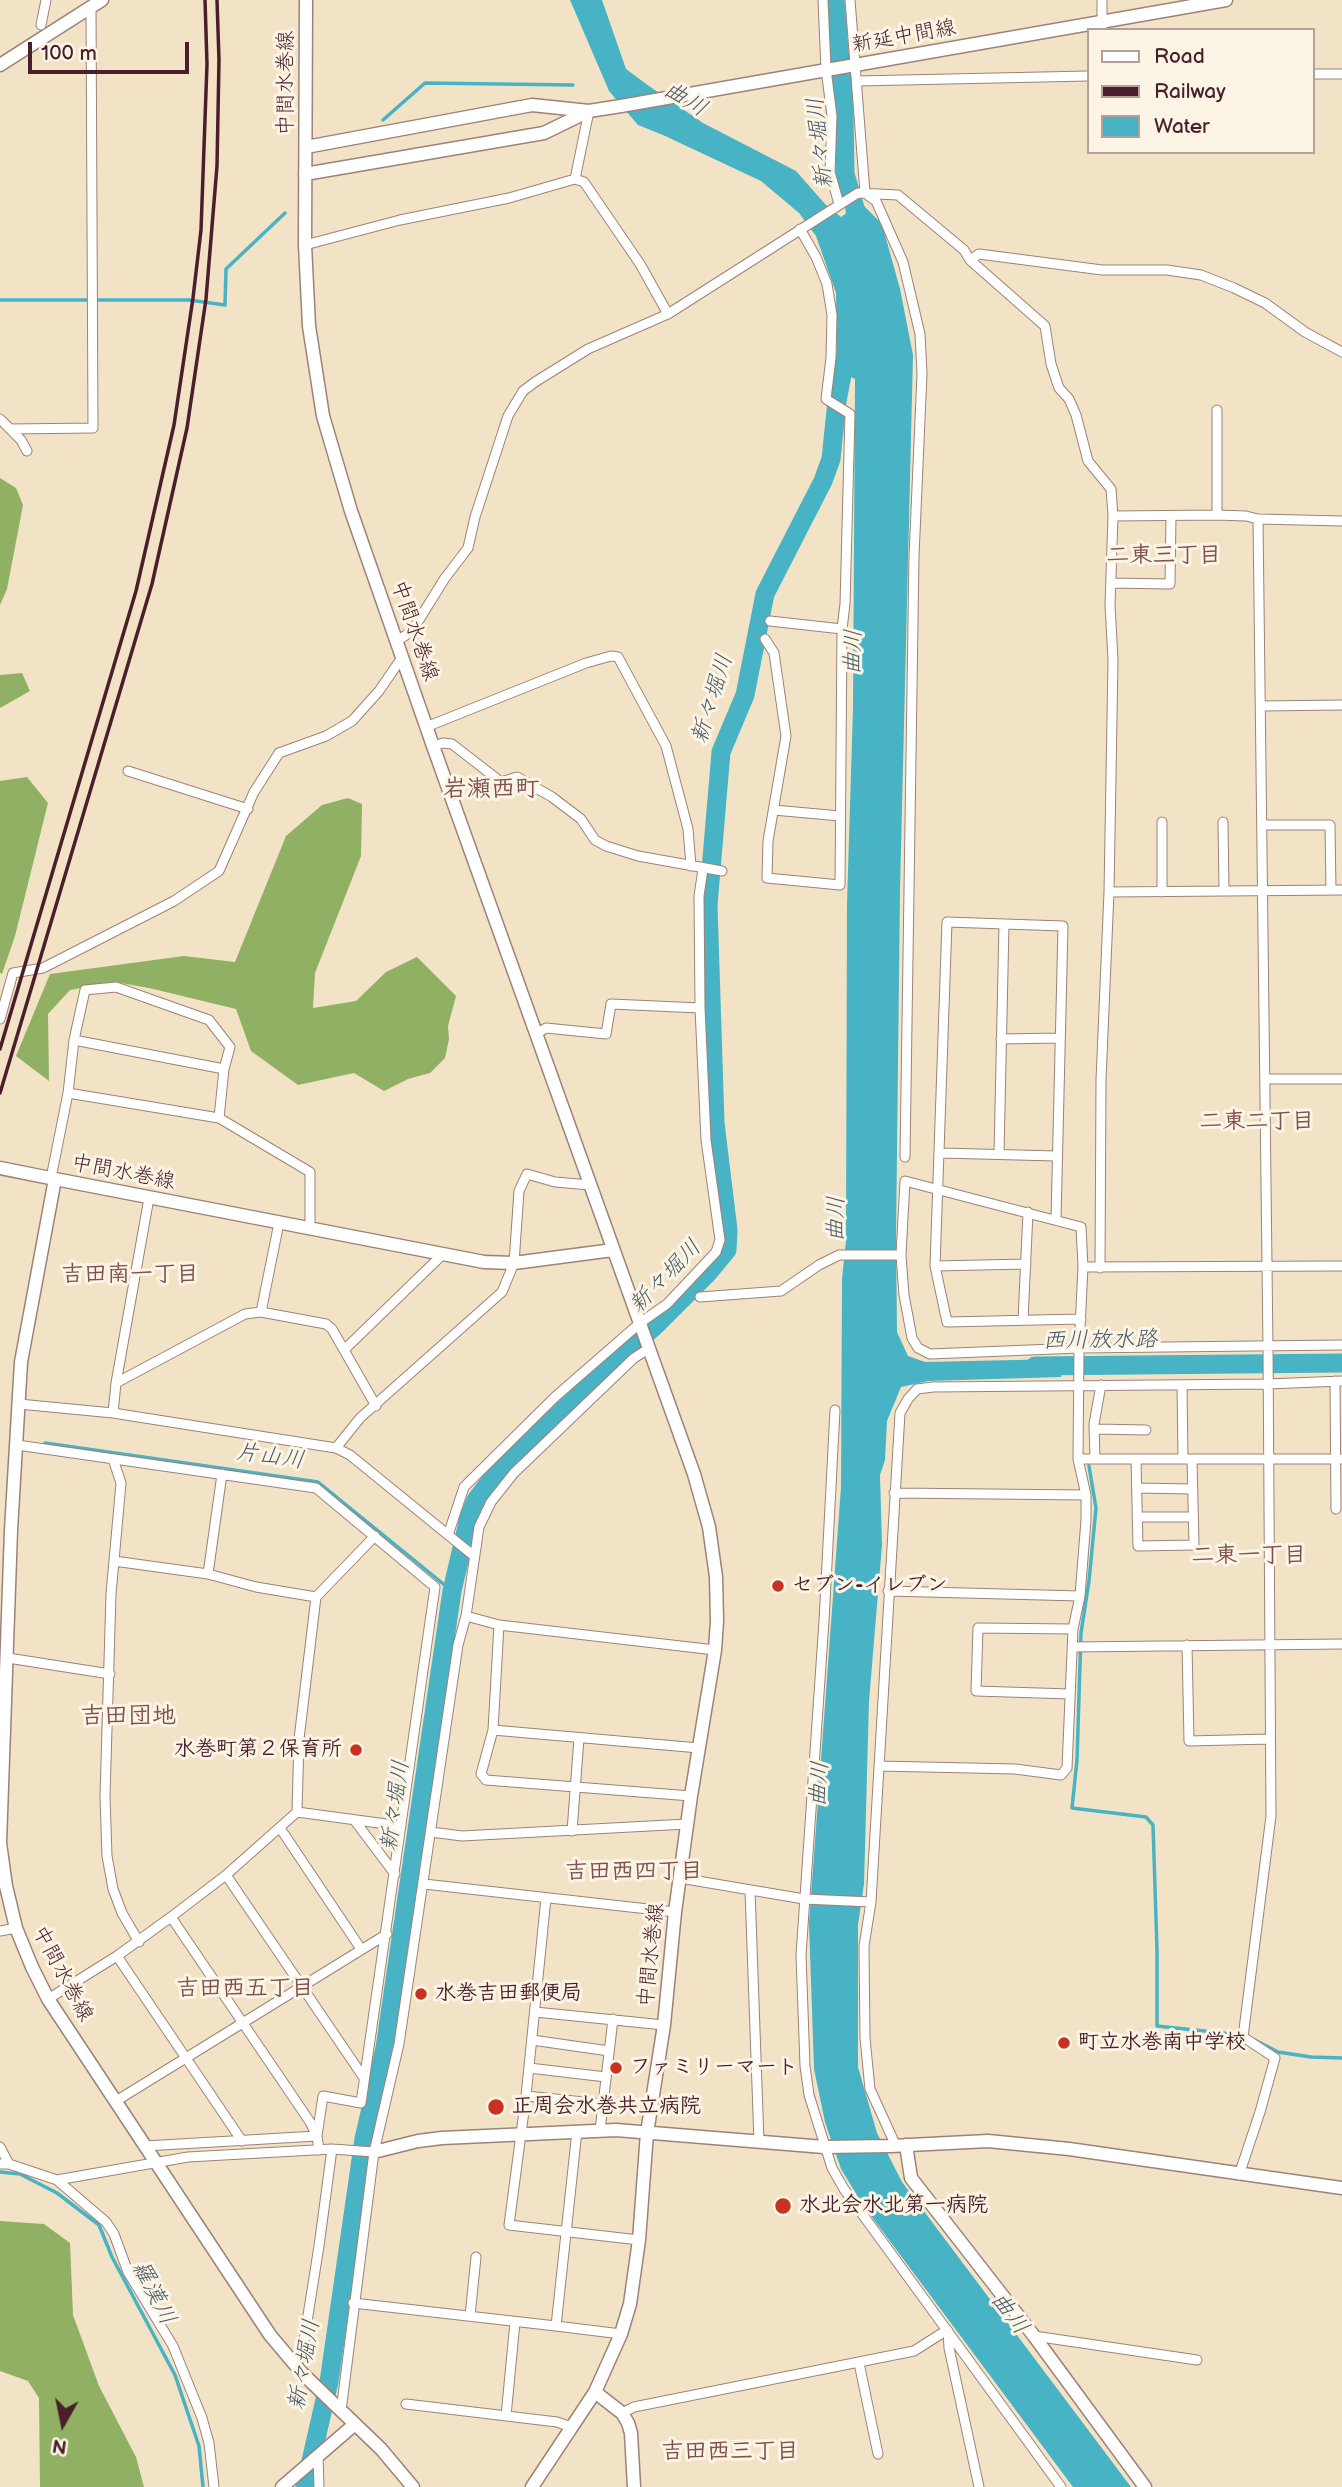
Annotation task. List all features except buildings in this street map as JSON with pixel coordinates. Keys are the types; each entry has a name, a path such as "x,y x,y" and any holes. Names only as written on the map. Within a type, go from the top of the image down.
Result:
{"main road":[{"name":"中間水巻線","path":"306,0 305,245 309,326 323,416 351,511 433,746 694,1474 709,1527 716,1577 715,1650 687,1824 664,2025 648,2133 639,2240 630,2304 621,2334 595,2392 532,2487"},
{"name":"新延中間線","path":"1102,26 1226,0"},
{"path":"0,65 97,4"},
{"name":"新延中間線","path":"306,147 532,105 589,111 828,69 1086,29"},
{"name":"新延中間線","path":"305,174 544,133 589,111"},
{"path":"4,1169 53,1179"},
{"name":"中間水巻線","path":"413,2487 381,2449 284,2354 264,2327 48,1998 16,1928 0,1843 8,1658 6,1529 16,1445 21,1362 53,1179 441,1256 484,1262 514,1263 613,1251"},
{"path":"374,2152 418,2141 600,2130 828,2147 963,2141 1019,2143 1342,2188"},
{"path":"897,2146 911,2178 1034,2336 1145,2487"},
{"path":"595,2392 622,2413 631,2434 634,2487"},
{"path":"282,2487 355,2424"}],"street":[{"path":"41,25 46,0"},
{"path":"823,0 832,116 831,172 839,204"},
{"path":"850,0 851,66 857,81 861,193"},
{"path":"1102,0 1102,26"},
{"path":"10,429 93,428 97,4"},
{"path":"1314,74 1342,74"},
{"path":"857,81 1086,76"},
{"path":"575,178 589,111"},
{"path":"305,245 400,220 509,198 575,178 584,183 634,254 668,314"},
{"path":"861,193 876,201 903,262 920,334 922,374 914,556 905,1157"},
{"path":"397,640 412,631 444,578 468,548 475,517 508,416 523,391 589,349 668,314 839,204 861,193 898,195 964,250 970,260 1045,327 1051,365 1059,388 1069,399 1076,415 1088,461 1111,489 1113,660 1109,892 1101,1080 1100,1268"},
{"path":"765,639 774,653 786,736 768,841 767,878 840,885 842,629 850,414 826,398 831,358 832,315 829,294 816,257 800,229"},
{"path":"970,260 979,254 1102,270 1167,270 1200,275 1265,303 1305,332 1342,352"},
{"path":"1217,411 1217,515"},
{"path":"0,419 21,440 27,451"},
{"path":"1113,516 1217,515 1342,521"},
{"path":"1111,583 1170,584 1171,516"},
{"path":"1239,2175 1275,2058 1243,2037 1271,1816 1258,519"},
{"path":"770,621 842,629"},
{"path":"0,1019 13,973 43,968 174,901 219,871 254,792 279,752 326,736 352,721 379,691 403,656"},
{"path":"426,726 586,663 611,656 618,657 666,746 688,829 691,866"},
{"path":"1261,706 1342,705"},
{"path":"433,746 452,744 501,782 517,777 552,797 581,819 598,842 638,856 722,871"},
{"path":"128,771 248,809"},
{"path":"774,810 840,816"},
{"path":"1161,892 1162,822"},
{"path":"1223,822 1224,890"},
{"path":"1262,825 1329,825 1331,890"},
{"path":"448,1535 464,1487 555,1397 640,1323 667,1304 716,1252 720,1240 706,1140 701,1008 699,896 703,869"},
{"path":"1109,892 1342,890"},
{"path":"1056,1219 1063,926 947,922 935,1266 947,1322 1081,1319"},
{"path":"999,1154 1004,924"},
{"path":"53,1179 74,1040 85,990 116,987 209,1020 230,1047 224,1069 219,1118"},
{"path":"536,1034 546,1028 606,1034 611,1004 701,1008"},
{"path":"1002,1039 1059,1038"},
{"path":"74,1040 224,1069"},
{"path":"1265,1079 1342,1079"},
{"path":"68,1093 219,1118 310,1172 310,1229"},
{"path":"941,1153 1056,1156"},
{"path":"336,1448 360,1418 502,1292 514,1263 519,1191 527,1174 555,1182 590,1185"},
{"path":"878,1766 1015,1769 1061,1774 1067,1768 1073,1629 1080,1596 1086,1520 1086,1495 1078,1459 1079,1351 1083,1267 1081,1227 905,1181 901,1255 904,1295 912,1339 918,1348 930,1354 1079,1351 1268,1349 1342,1345"},
{"path":"113,1413 116,1382 149,1198"},
{"path":"1023,1320 1028,1212"},
{"path":"261,1312 279,1223"},
{"path":"700,1297 781,1291 839,1255 901,1255"},
{"path":"344,1350 441,1256"},
{"path":"935,1266 1026,1264"},
{"path":"1083,1267 1342,1266"},
{"path":"116,1382 245,1314 261,1312 326,1324 332,1329 376,1406"},
{"path":"337,2407 374,2152 400,2044 458,1645 466,1616 479,1527 491,1502 514,1473 634,1358 648,1349"},
{"path":"897,2146 870,2089 864,1945 900,1413 917,1389 1079,1381 1101,1385 1182,1385 1339,1381 1336,1510"},
{"path":"1095,1459 1094,1429 1101,1385"},
{"path":"1136,1459 1138,1546 1194,1545 1193,1489 1187,1459 1182,1385"},
{"path":"19,1404 113,1413 336,1448 350,1455 474,1556"},
{"path":"835,1410 807,1899 801,1955 805,2066 809,2095 828,2147 832,2168 851,2199 1061,2487"},
{"path":"1094,1429 1146,1430"},
{"path":"16,1445 316,1488 435,1587 361,2103 323,2096 317,2136 319,2150"},
{"path":"1078,1459 1339,1459"},
{"path":"113,1460 121,1483 114,1561 105,1796 107,1856 117,1901 139,1942"},
{"path":"208,1574 222,1474"},
{"path":"1137,1488 1193,1489"},
{"path":"894,1493 1086,1495"},
{"path":"1138,1517 1193,1517"},
{"path":"48,1998 139,1942 226,1875 297,1812 299,1739 316,1597 375,1536"},
{"path":"114,1561 208,1574 256,1587 316,1597"},
{"path":"888,1591 1080,1596"},
{"path":"466,1616 499,1625 715,1650"},
{"path":"499,1625 493,1730 481,1774 486,1780 691,1796"},
{"path":"1070,1694 976,1691 978,1628 1073,1629"},
{"path":"1073,1647 1342,1644"},
{"path":"1188,1645 1189,1741 1270,1740"},
{"path":"8,1658 110,1674"},
{"path":"493,1730 699,1748"},
{"path":"572,1831 579,1738"},
{"path":"297,1812 401,1826"},
{"path":"355,1821 395,1874"},
{"path":"431,1832 462,1836 687,1824"},
{"path":"280,1828 361,1949"},
{"path":"226,1875 364,2078"},
{"path":"680,1878 807,1899 867,1902"},
{"path":"424,1884 676,1912"},
{"path":"750,1890 759,2142"},
{"path":"545,1898 526,2096 509,2225 639,2240"},
{"path":"171,1917 317,2136"},
{"path":"0,1931 16,1928"},
{"path":"116,2102 387,1934"},
{"path":"117,1956 242,2141"},
{"path":"535,2012 664,2025"},
{"path":"600,2130 612,2019"},
{"path":"532,2040 609,2051"},
{"path":"529,2068 606,2077"},
{"path":"526,2096 603,2104"},
{"path":"556,2326 577,2131"},
{"path":"145,2146 317,2136"},
{"path":"0,2147 5,2164 57,2180 106,2222 114,2234 128,2272 173,2346 202,2418 209,2443 214,2487"},
{"path":"57,2180 188,2157 332,2149 374,2152"},
{"path":"302,2353 332,2149"},
{"path":"470,2316 476,2257"},
{"path":"353,2303 621,2334"},
{"path":"506,2416 515,2322"},
{"path":"622,2413 634,2407 914,2351 947,2330"},
{"path":"947,2330 979,2487"},
{"path":"1034,2336 1197,2360"},
{"path":"859,2363 878,2454"},
{"path":"406,2404 557,2422 571,2427"},
{"path":"318,2456 319,2487"}],"green space":[{"path":"0,478 16,488 23,505 7,589 0,605"},
{"path":"22,673 30,691 0,708 0,675"},
{"path":"27,777 48,803 15,936 2,974 0,781"},
{"path":"348,798 362,804 361,856 315,973 313,1008 356,1001 386,972 417,957 456,996 448,1026 449,1039 445,1058 430,1073 408,1079 384,1091 354,1073 298,1085 251,1051 236,1009 115,982 70,990 48,1014 49,1081 16,1056 50,974 184,956 235,962 286,836 322,805"},
{"path":"0,2221 44,2224 70,2243 73,2315 99,2386 136,2457 144,2487 40,2487 39,2398 28,2381 0,2371"}],"water":[{"name":"曲川","path":"570,0 602,0 626,69 649,86 703,123 796,171 825,204 841,217 861,203 882,224 900,289 913,355 900,890 897,1332 908,1356 925,1362 1060,1359 1061,1377 928,1381 901,1387 887,1421 885,1460 880,1475 882,1545 869,1701 864,1884 858,1925 858,2067 877,2133 902,2182 1131,2487 1073,2487 863,2205 841,2169 825,2122 814,2069 809,1923 841,1487 842,1279 846,1241 847,903 853,708 855,379 837,370 836,293 816,236 799,213 761,181 638,125 609,91"}],"waterway":[{"name":"新々堀川","path":"835,0 844,108 845,174 855,208 856,232"},
{"path":"383,120 425,83 573,85"},
{"path":"0,300 189,300 225,305 226,269 285,213"},
{"name":"新々堀川","path":"305,2487 329,2382 364,2139 385,2048 452,1591 469,1518 476,1500 503,1465 656,1325 727,1250 728,1230 715,1123 708,905 721,752 745,695 765,594 823,481 831,459 837,401 847,349"},
{"name":"西川放水路","path":"1035,1366 1342,1363"},
{"name":"片山川","path":"45,1443 318,1482 452,1591"},
{"path":"1089,1466 1096,1508 1081,1633 1077,1760 1072,1808 1146,1817 1153,1825 1157,2026 1241,2035"},
{"path":"1249,2037 1278,2052 1342,2058"},
{"name":"羅漢川","path":"0,2172 20,2174 57,2193 99,2225 112,2257 175,2375 199,2446 203,2487"}],"railway":[{"path":"0,1049 136,591 174,425 201,230 207,64 205,0"},
{"path":"0,1093 152,584 187,428 206,299 217,166 217,0"}],"place":[{"name":"セブン-イレブン","path":"778,1586"},
{"name":"水巻町第２保育所","path":"356,1750"},
{"name":"水巻吉田郵便局","path":"421,1994"},
{"name":"町立水巻南中学校","path":"1064,2043"},
{"name":"ファミリーマート","path":"616,2068"},
{"name":"正周会水巻共立病院","path":"496,2107"},
{"name":"水北会水北第一病院","path":"783,2206"}],"district":[{"name":"二東三丁目","path":"1164,556"},
{"name":"岩瀬西町","path":"491,790"},
{"name":"二東二丁目","path":"1257,1122"},
{"name":"吉田南一丁目","path":"130,1275"},
{"name":"二東一丁目","path":"1249,1556"},
{"name":"吉田団地","path":"128,1717"},
{"name":"吉田西四丁目","path":"634,1872"},
{"name":"吉田西五丁目","path":"245,1989"},
{"name":"吉田西三丁目","path":"730,2452"}]}
